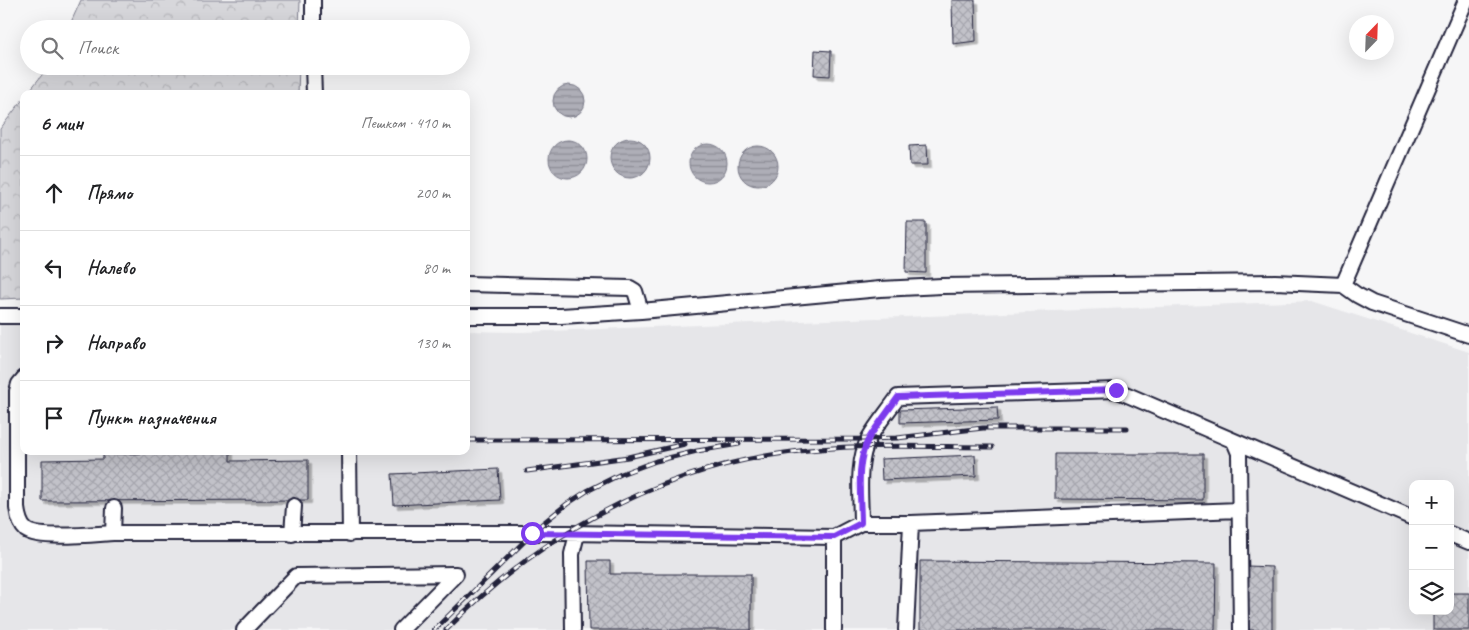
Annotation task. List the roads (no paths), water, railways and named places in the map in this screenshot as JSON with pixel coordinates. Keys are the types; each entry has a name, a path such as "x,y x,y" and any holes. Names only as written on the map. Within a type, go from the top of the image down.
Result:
{"street":[{"path":"313,0 313,20"},
{"path":"1343,285 1466,0"},
{"path":"313,75 314,90"},
{"path":"470,316 561,316 641,312 880,289 942,286 1266,282 1343,285 1372,303 1469,335"},
{"path":"470,284 630,288 635,291 641,312"},
{"path":"0,316 20,316"},
{"path":"20,383 17,391 17,508 21,523 25,529 42,535 114,533 577,534 834,537 861,523 911,523 1240,510"},
{"path":"861,523 863,454 869,439 898,397 1116,390 1409,516"},
{"path":"1234,441 1239,453 1241,630"},
{"path":"349,455 350,534"},
{"path":"292,534 294,506"},
{"path":"114,508 114,533"},
{"path":"906,630 911,523"},
{"path":"573,630 572,554 577,534"},
{"path":"1454,536 1469,542"},
{"path":"834,537 834,630"},
{"path":"244,630 296,576 456,574 401,630"}],"railway":[{"path":"470,440 869,439 897,438 983,428 1127,428"},
{"path":"527,471 628,457 685,444"},
{"path":"434,630 542,524 587,491 621,474 656,461 697,451 739,444"},
{"path":"446,630 481,596 559,538 600,513 644,492 690,475 737,462 811,450 889,446 992,447"}]}
